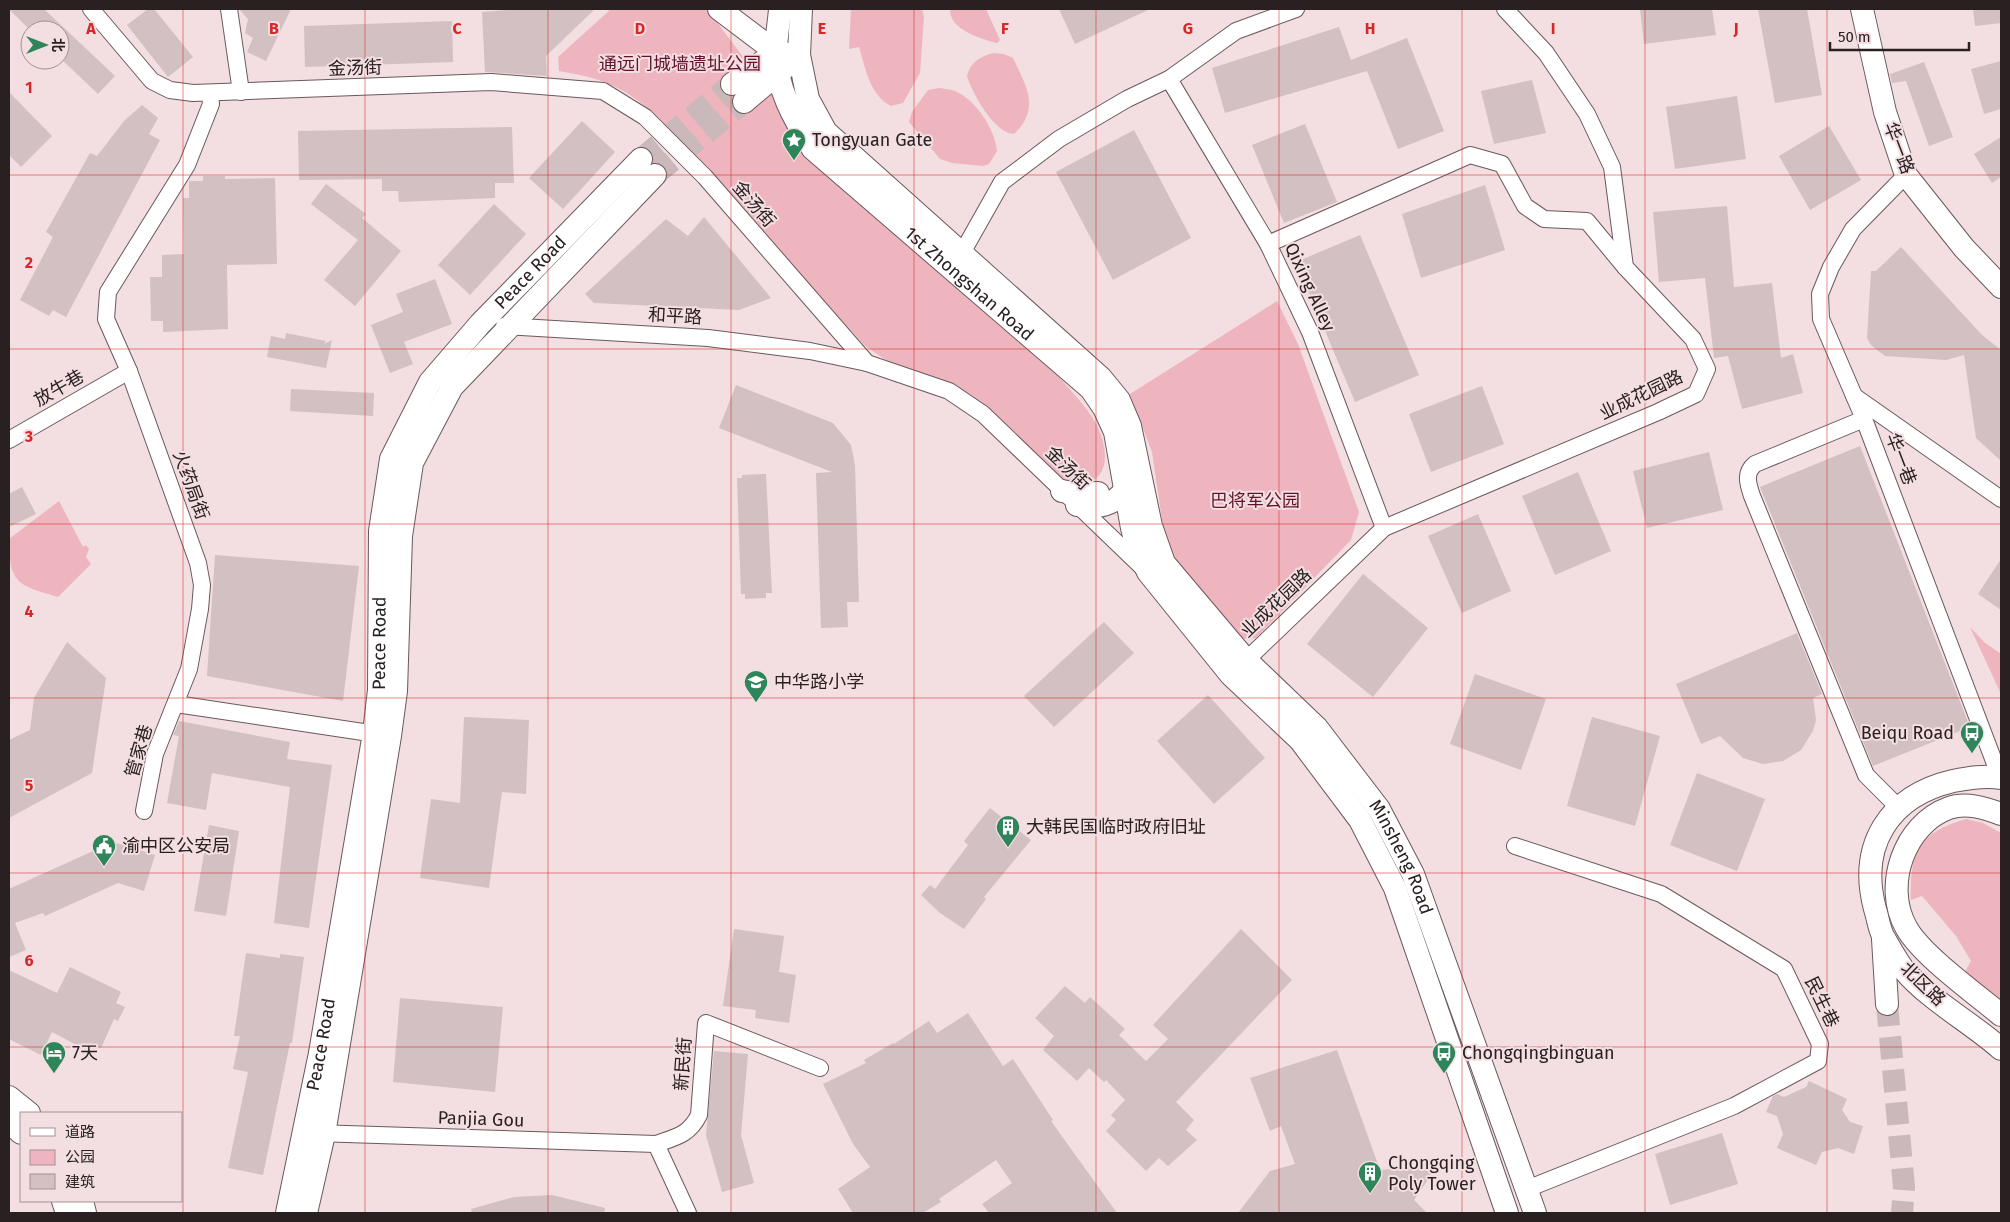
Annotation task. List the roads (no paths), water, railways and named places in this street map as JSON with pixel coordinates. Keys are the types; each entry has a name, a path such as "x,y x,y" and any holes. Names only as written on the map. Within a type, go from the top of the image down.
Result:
{"main road":[{"path":"719,9 777,63"},
{"name":"1st Zhongshan Road","path":"780,9 777,63 790,112 813,149 1091,389 1104,408 1114,432 1128,457 1151,526 1156,568"},
{"name":"1st Zhongshan Road","path":"801,9 799,55 808,99 826,132 1101,378 1119,400 1130,426 1128,457"},
{"name":"华一路","path":"1862,9 1885,112 1906,175 1964,248 2001,287"},
{"path":"738,93 777,63 799,55"},
{"name":"Peace Road","path":"306,1213 314,1133 382,734 396,691 401,536 412,462 452,387 508,327 648,167 480,324 430,382 391,459 380,530 379,690 382,734"},
{"path":"1070,498 1091,508 1109,504 1126,491 1135,472 1128,457"},
{"path":"1070,498 1077,494 1102,492 1111,487 1128,457"},
{"path":"1126,491 1138,551 1156,568"},
{"name":"Minsheng Road","path":"1156,568 1300,740 1360,820 1390,880 1507,1213"},
{"name":"Minsheng Road","path":"1238,667 1317,728 1379,809 1413,874 1535,1213"},
{"name":"北区路","path":"2001,778 1967,778 1930,786 1898,807 1882,829 1871,854 1872,896 1883,936 1904,970 1939,1001 2001,1049"},
{"name":"北区路","path":"2001,814 1980,806 1950,808 1928,821 1914,834 1901,858 1896,885 1899,909 1905,927 1920,946 2001,1016"},
{"path":"1883,936 1887,1004"},
{"path":"1904,970 1920,969 1920,946"},
{"path":"9,1097 28,1112"},
{"path":"9,1122 20,1132"},
{"name":"Peace Road","path":"287,1213 314,1133"}],"street":[{"name":"金汤街","path":"90,9 152,81 170,90 210,94 492,82 603,91 645,117 705,177 867,363 948,391 965,400 983,414 1070,498 1156,568"},
{"path":"228,9 241,92"},
{"path":"962,253 1002,182 1059,139 1127,99 1169,79 1236,31 1296,9"},
{"path":"1504,9 1546,53 1588,114 1612,167 1625,267"},
{"name":"Qixing Alley","path":"1169,79 1268,244 1310,332 1384,528"},
{"name":"火药局街","path":"176,704 190,669 200,609 202,585 198,563 128,371 106,319 108,292 187,165 211,104 210,94"},
{"path":"1268,244 1470,155 1502,164 1525,206 1544,219 1586,221 1625,267"},
{"name":"华一巷","path":"1906,175 1853,229 1831,267 1820,294 1821,320 1864,419 2001,778"},
{"name":"业成花园路","path":"1238,667 1384,528 1658,412 1696,394 1707,369 1692,339 1625,267"},
{"name":"和平路","path":"480,324 708,338 810,351 867,363"},
{"name":"放牛巷","path":"9,440 128,371"},
{"path":"1854,396 2001,499"},
{"path":"1864,419 1755,464 1751,467 1747,478 1752,496 1866,775 1898,807"},
{"path":"176,704 382,734"},
{"name":"管家巷","path":"144,811 156,754 176,704"},
{"name":"民生巷","path":"1515,846 1661,894 1784,970 1820,1044 1818,1061 1734,1106 1526,1189"},
{"name":"新民街","path":"656,1144 681,1135 693,1126 699,1115 706,1023 820,1068"},
{"name":"Panjia Gou","path":"314,1133 656,1144"},
{"path":"656,1144 688,1213"}],"tunnel":[{"path":"641,159 732,84"},
{"path":"655,175 744,102"},
{"path":"1887,1004 1904,1187 1902,1213"}],"place":[{"name":"Tongyuan Gate","path":"794,161"},
{"name":"中华路小学","path":"756,703"},
{"name":"Beiqu Road","path":"1972,754"},
{"name":"大韩民国临时政府旧址","path":"1008,848"},
{"name":"渝中区公安局","path":"104,867"},
{"name":"7天","path":"54,1074"},
{"name":"Chongqingbinguan","path":"1444,1074"},
{"name":"Chongqing Poly Tower","path":"1370,1194"}],"park label":[{"name":"通远门城墙遗址公园","path":"680,64"},
{"name":"巴将军公园","path":"1255,501"}]}
